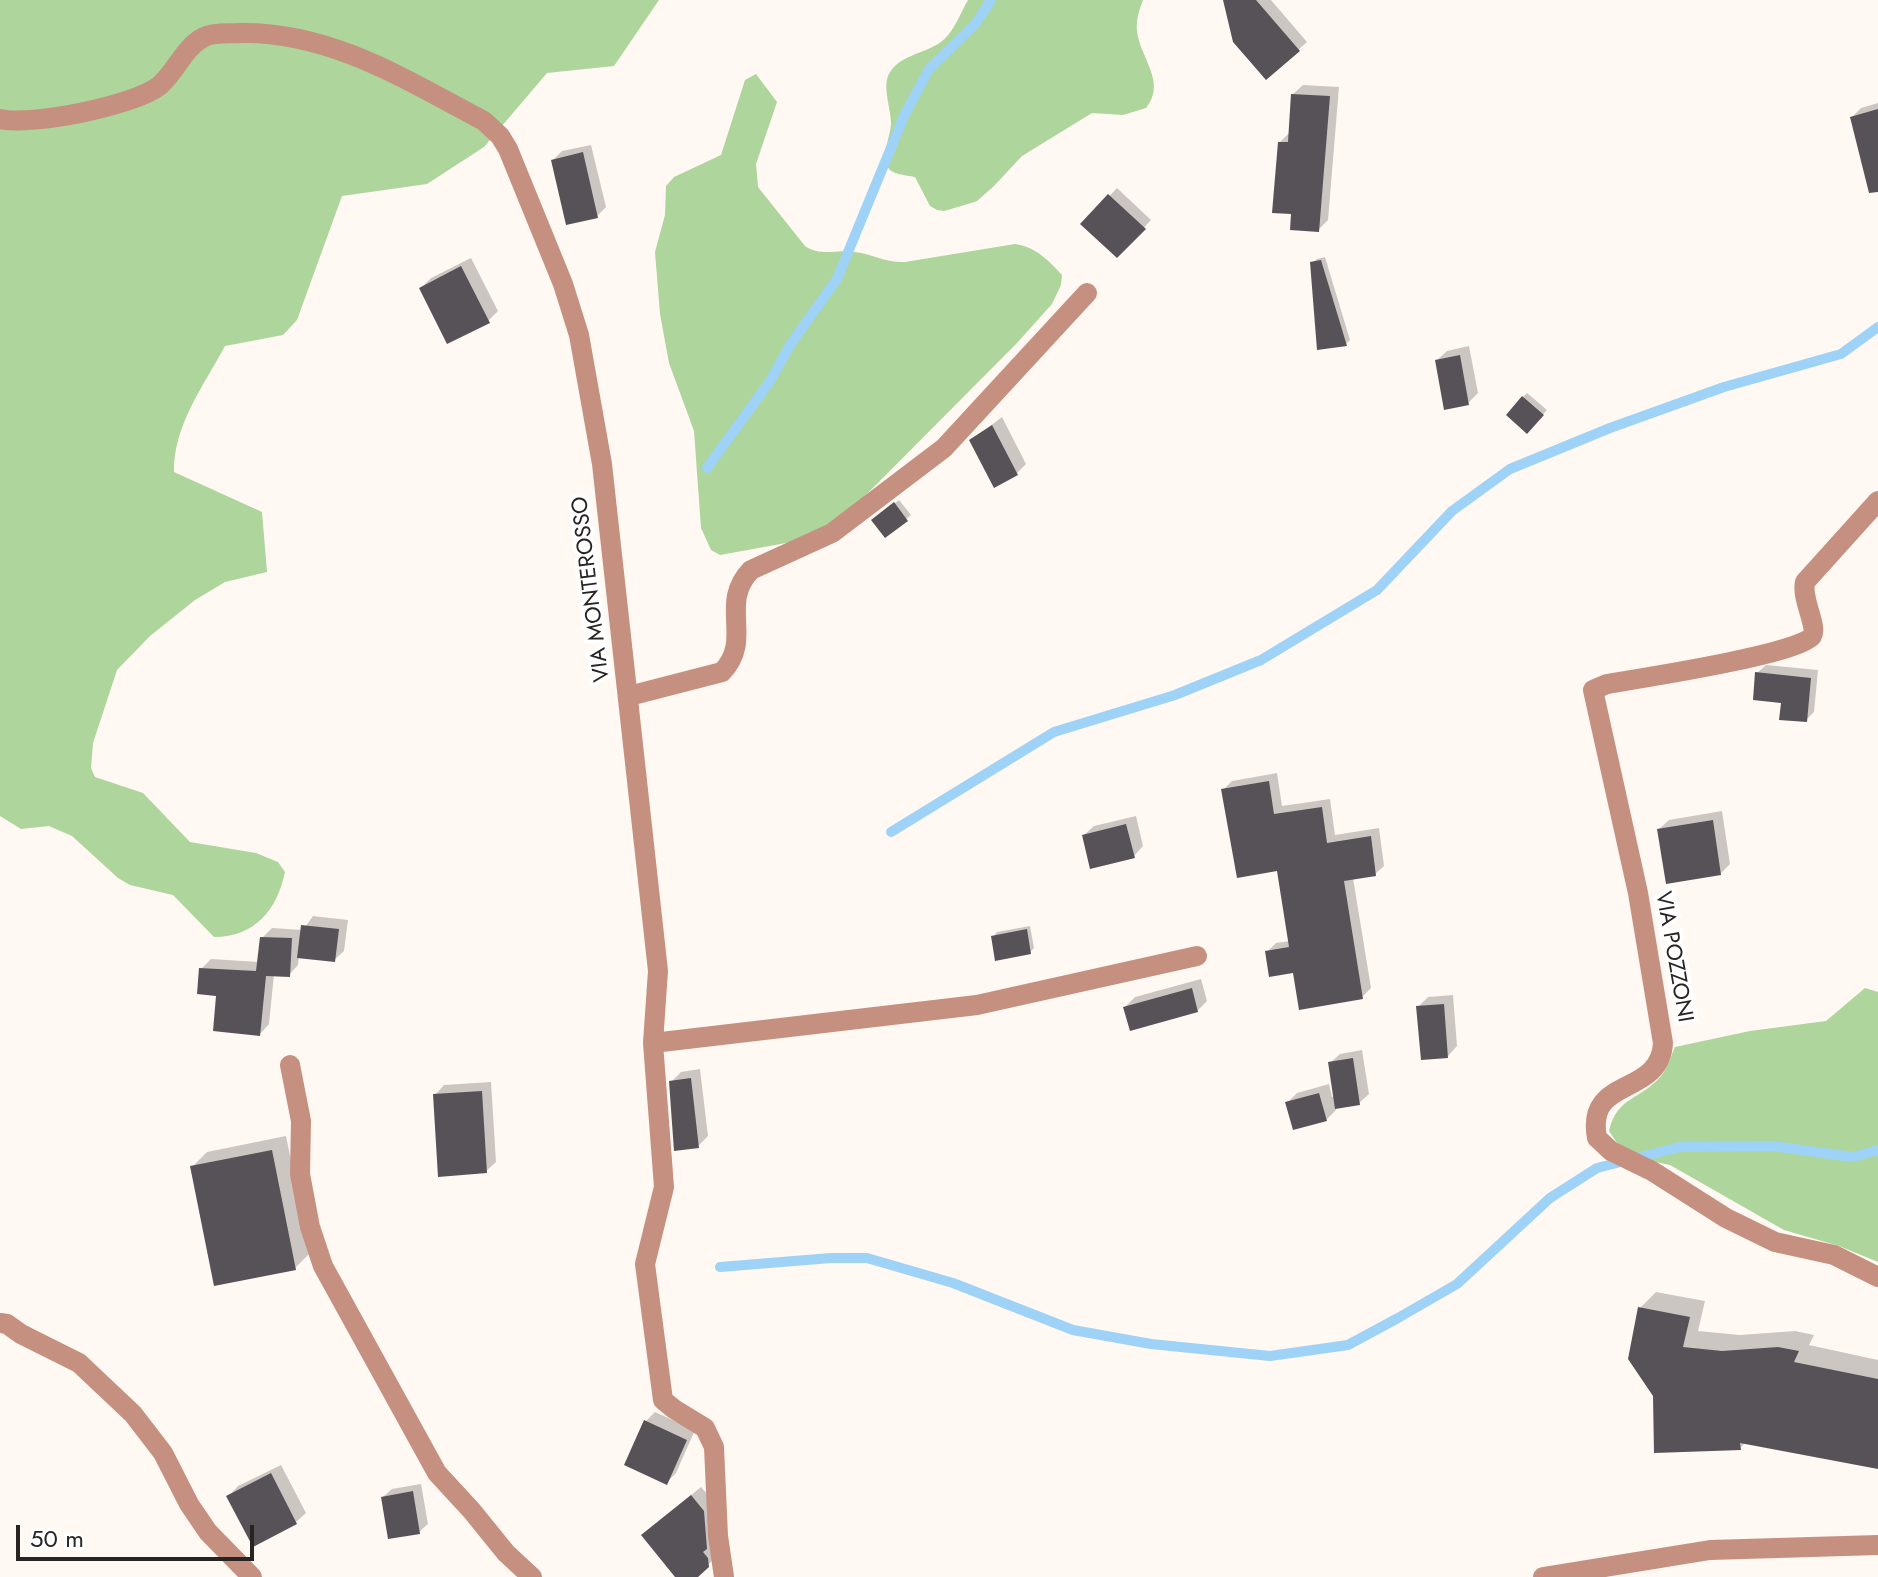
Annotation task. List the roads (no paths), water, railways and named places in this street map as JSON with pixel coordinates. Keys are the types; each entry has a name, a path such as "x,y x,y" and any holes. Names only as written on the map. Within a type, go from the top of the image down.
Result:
{"street":[{"name":"VIA MONTEROSSO","path":"0,119 11,121 66,115 143,97 161,84 187,51 205,36 254,33 326,45 357,57 484,121 508,149 563,284 579,335 602,464 658,971 653,1043 664,1187 645,1264 663,1400 705,1428 714,1447 718,1536 724,1577"},
{"path":"629,696 722,672 736,648 735,596 751,570 832,533 944,448 1087,293"},
{"name":"VIA POZZONI","path":"1878,501 1805,582 1805,602 1814,628 1812,636 1806,641 1785,649 1607,684 1593,690 1638,893 1663,1043 1663,1053 1655,1068 1604,1100 1594,1119 1597,1138 1602,1145 1652,1171 1726,1218 1775,1242 1834,1255 1878,1277"},
{"path":"653,1043 977,1005 1197,956"},
{"path":"290,1065 301,1121 300,1174 310,1227 323,1266 437,1473 506,1553 532,1577"},
{"path":"0,1323 79,1363 133,1414 163,1453 189,1504 208,1532 252,1577"},
{"path":"1543,1577 1710,1550 1878,1545"}],"waterway":[{"path":"707,468 770,381 790,345 837,279 904,116 929,69 976,23 991,0"},
{"path":"891,832 1054,732 1175,695 1261,660 1377,590 1452,511 1510,469 1610,428 1724,387 1841,354 1878,327"},
{"path":"720,1267 867,1258 953,1283 1073,1330 1151,1344 1270,1356 1348,1345 1398,1318 1457,1284 1550,1198 1597,1168 1680,1147 1772,1146 1853,1157 1878,1150"}]}
